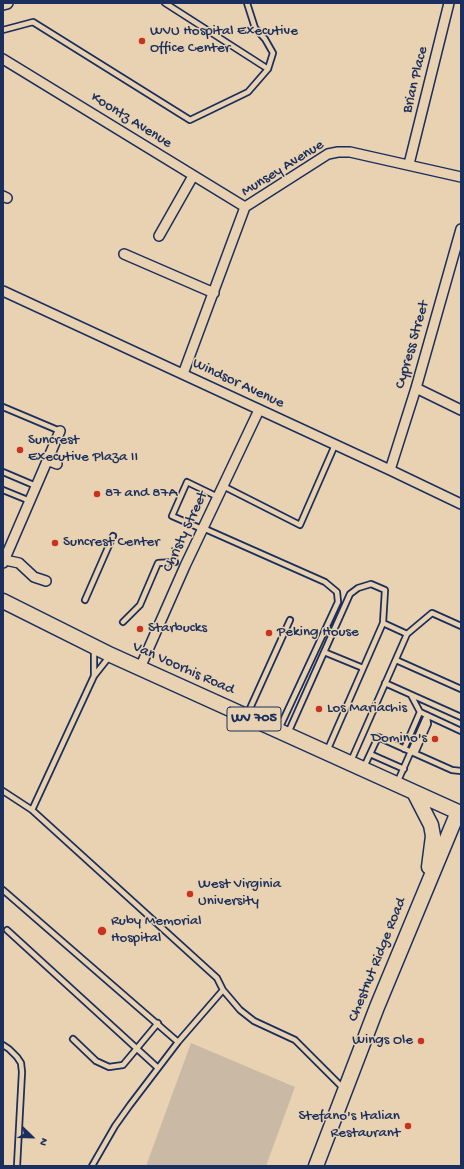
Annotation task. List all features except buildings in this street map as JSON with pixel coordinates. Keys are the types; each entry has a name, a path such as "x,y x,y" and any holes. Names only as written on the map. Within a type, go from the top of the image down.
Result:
{"main road":[{"name":"Van Voorhis Road","path":"3,601 111,655 414,792 460,810"},
{"path":"414,792 429,819 433,836 426,885"},
{"name":"Chestnut Ridge Road","path":"316,1166 426,885 460,810"}],"street":[{"path":"3,4 7,3"},
{"name":"Brian Place","path":"409,164 449,3"},
{"name":"Koontz Avenue","path":"3,59 245,207"},
{"name":"Munsey Avenue","path":"183,374 245,207 328,154 350,152 409,164 461,177"},
{"path":"159,236 193,176"},
{"name":"Cypress Street","path":"390,470 416,388 461,229"},
{"path":"124,254 214,292"},
{"name":"Windsor Avenue","path":"3,291 461,504"},
{"path":"416,388 461,410"},
{"name":"Christy Street","path":"140,668 259,410"},
{"path":"46,581 34,577 19,562 4,561 60,431"},
{"path":"47,460 57,464"}],"lane":[{"path":"165,3 268,69"},
{"path":"3,30 33,22 190,120 248,92 268,69 273,53 255,28 247,3"},
{"path":"3,408 60,431"},
{"path":"223,486 300,525 335,445"},
{"path":"3,472 36,486"},
{"path":"218,497 187,482 172,516 325,582 337,592 338,602 283,733"},
{"path":"4,492 30,501"},
{"path":"85,600 113,536"},
{"path":"124,622 140,605 158,563 175,562"},
{"path":"283,733 324,652 350,594 358,588 371,584 385,590 383,623 326,752"},
{"path":"350,763 407,634 432,613 461,626"},
{"path":"247,716 290,620"},
{"path":"383,623 407,634"},
{"path":"93,646 94,676"},
{"path":"324,652 363,668"},
{"path":"32,810 94,676 111,655"},
{"path":"396,660 461,689"},
{"path":"385,683 461,716"},
{"path":"410,694 420,712 461,731"},
{"path":"404,749 420,712"},
{"path":"397,784 411,752 416,751 428,724 427,715"},
{"path":"363,769 378,737 452,770 460,771"},
{"path":"370,754 404,769"},
{"path":"3,791 32,810 217,978 223,990 240,1010 254,1021 295,1040 346,1090"},
{"path":"3,890 178,1042"},
{"path":"7,930 158,1068"},
{"path":"92,1166 115,1126 158,1068 178,1042 223,990"},
{"path":"72,1039 96,1061 109,1067 123,1064 158,1024"},
{"path":"3,1045 17,1057 21,1064 22,1072 17,1166"}],"shaded area":[{"path":"191,1043 295,1087 266,1166 146,1166"}],"place":[{"name":"WVU Hospital Executive Office Center","path":"142,41"},
{"name":"Suncrest Executive Plaza II","path":"20,450"},
{"name":"87 and 87A","path":"97,494"},
{"name":"Suncrest Center","path":"55,543"},
{"name":"Starbucks","path":"140,629"},
{"name":"Peking House","path":"269,633"},
{"name":"Los Mariachis","path":"319,709"},
{"name":"Domino's","path":"435,739"},
{"name":"West Virginia University","path":"190,894"},
{"name":"Ruby Memorial Hospital","path":"102,931"},
{"name":"Wings Ole","path":"421,1041"},
{"name":"Stefano's Italian Restaurant","path":"408,1126"}]}
